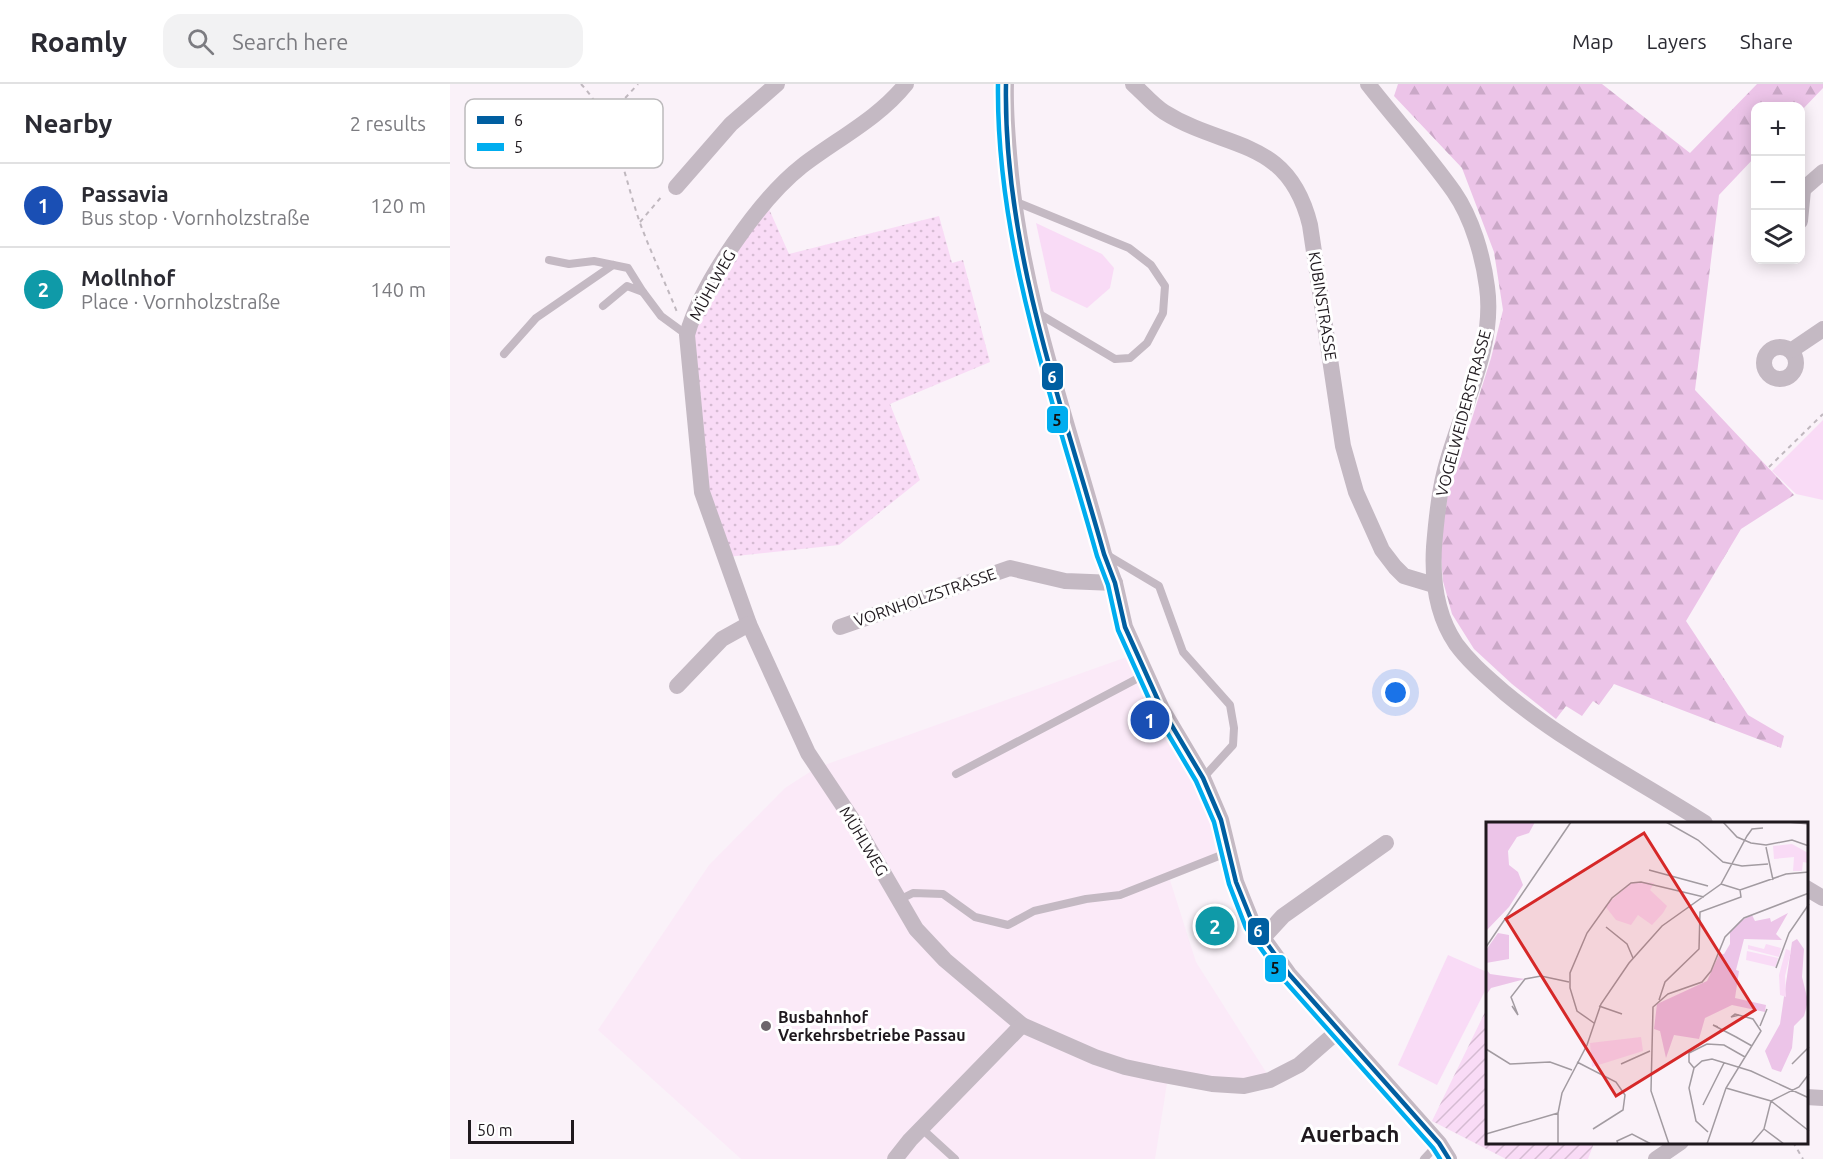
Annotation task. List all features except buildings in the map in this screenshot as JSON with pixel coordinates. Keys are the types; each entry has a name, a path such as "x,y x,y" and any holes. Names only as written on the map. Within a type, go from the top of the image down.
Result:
{"street":[{"path":"676,187 731,124 777,84"},
{"name":"MÜHLWEG","path":"906,84 884,107 782,183 745,229 715,275 689,329 702,492 749,624 808,753 852,819 916,929 945,960 1022,1024 1057,1041 1125,1067 1212,1084 1244,1086 1270,1080 1299,1065 1338,1031"},
{"path":"1006,84 1005,113 1022,253 1035,312 1104,554 1115,583 1125,627 1162,709 1203,778 1221,820 1243,903 1262,939 1338,1031 1439,1143 1449,1159"},
{"name":"KUBINSTRASSE","path":"1133,84 1163,111 1197,128 1253,149 1274,163 1293,183 1304,203 1310,225 1339,406 1343,446 1356,492 1382,550 1395,567 1404,576 1434,585"},
{"name":"VOGELWEIDERSTRASSE","path":"1368,84 1455,193 1478,248 1487,285 1488,324 1444,473 1437,513 1434,585 1442,616 1455,642 1475,667 1523,708 1695,820"},
{"path":"1805,188 1823,172"},
{"path":"1792,350 1823,329"},
{"name":"VORNHOLZSTRASSE","path":"840,627 1010,568 1065,581 1115,583"},
{"path":"677,686 722,639 749,624"},
{"path":"1262,939 1283,916 1386,843"},
{"path":"894,1159 1022,1024"},
{"path":"1808,1097 1823,1098"},
{"path":"1656,1159 1679,1144"}],"lane":[{"path":"1014,200 1129,248 1151,265 1165,286 1163,313 1146,343 1130,358 1115,359 1035,312"},
{"path":"549,260 569,264 594,261 628,268 661,316 689,329"},
{"path":"504,354 536,318 613,265"},
{"path":"603,306 627,286 643,292"},
{"path":"1104,554 1159,585 1183,652 1230,705 1234,728 1233,745 1203,778"},
{"path":"956,774 1146,674"},
{"path":"899,900 913,893 943,894 975,917 1008,925 1034,911 1086,899 1120,895 1229,852"},
{"path":"921,1128 955,1159"},
{"path":"1424,1159 1439,1143"}],"path":[{"path":"581,84 592,99"},
{"path":"624,99 638,84"},
{"path":"624,168 640,222 678,313 689,329"},
{"path":"640,222 668,189 676,187"},
{"path":"1769,467 1823,414"},
{"path":"1794,1144 1803,1159"}],"shaded area":[{"path":"765,200 789,254 939,216 952,263 963,260 990,362 890,404 920,480 839,545 727,557 703,495 692,319"},
{"path":"1036,223 1102,254 1114,268 1110,288 1087,308 1051,291"},
{"path":"1823,420 1823,500 1796,494 1772,471"},
{"path":"1138,653 1229,853 1169,877 1196,962 1271,1080 1168,1077 1155,1159 741,1159 598,1030 709,865 785,788 816,768"},
{"path":"1448,955 1486,972 1486,989 1437,1085 1398,1065"},
{"path":"1486,1010 1486,1144 1594,1144 1588,1159 1506,1159 1432,1121"}],"green space":[{"path":"1398,84 1602,84 1690,153 1757,84 1823,84 1823,88 1805,107 1805,102 1751,102 1751,161 1719,195 1695,390 1794,495 1741,529 1686,621 1748,715 1784,736 1781,748 1614,684 1599,705 1593,701 1582,716 1566,706 1556,719 1512,684 1474,649 1452,614 1443,581 1440,546 1447,498 1491,358 1503,310 1494,252 1462,168 1394,96"}],"transit line":[{"name":"5","path":"998,84 1000,144 1017,264 1046,382 1097,556 1108,585 1118,630 1155,712 1196,781 1214,822 1229,884 1246,928 1283,979 1433,1148 1440,1159"},
{"name":"6","path":"1006,84 1008,144 1014,204 1024,263 1053,381 1104,554 1115,583 1125,627 1162,709 1203,778 1221,820 1236,882 1253,924 1289,974 1439,1143 1449,1159"}],"place":[{"name":"Passavia","path":"1150,720"},
{"name":"Mollnhof","path":"1215,926"},
{"name":"Busbahnhof Verkehrsbetriebe Passau","path":"766,1026"}],"district":[{"name":"Auerbach","path":"1350,1134"}]}
